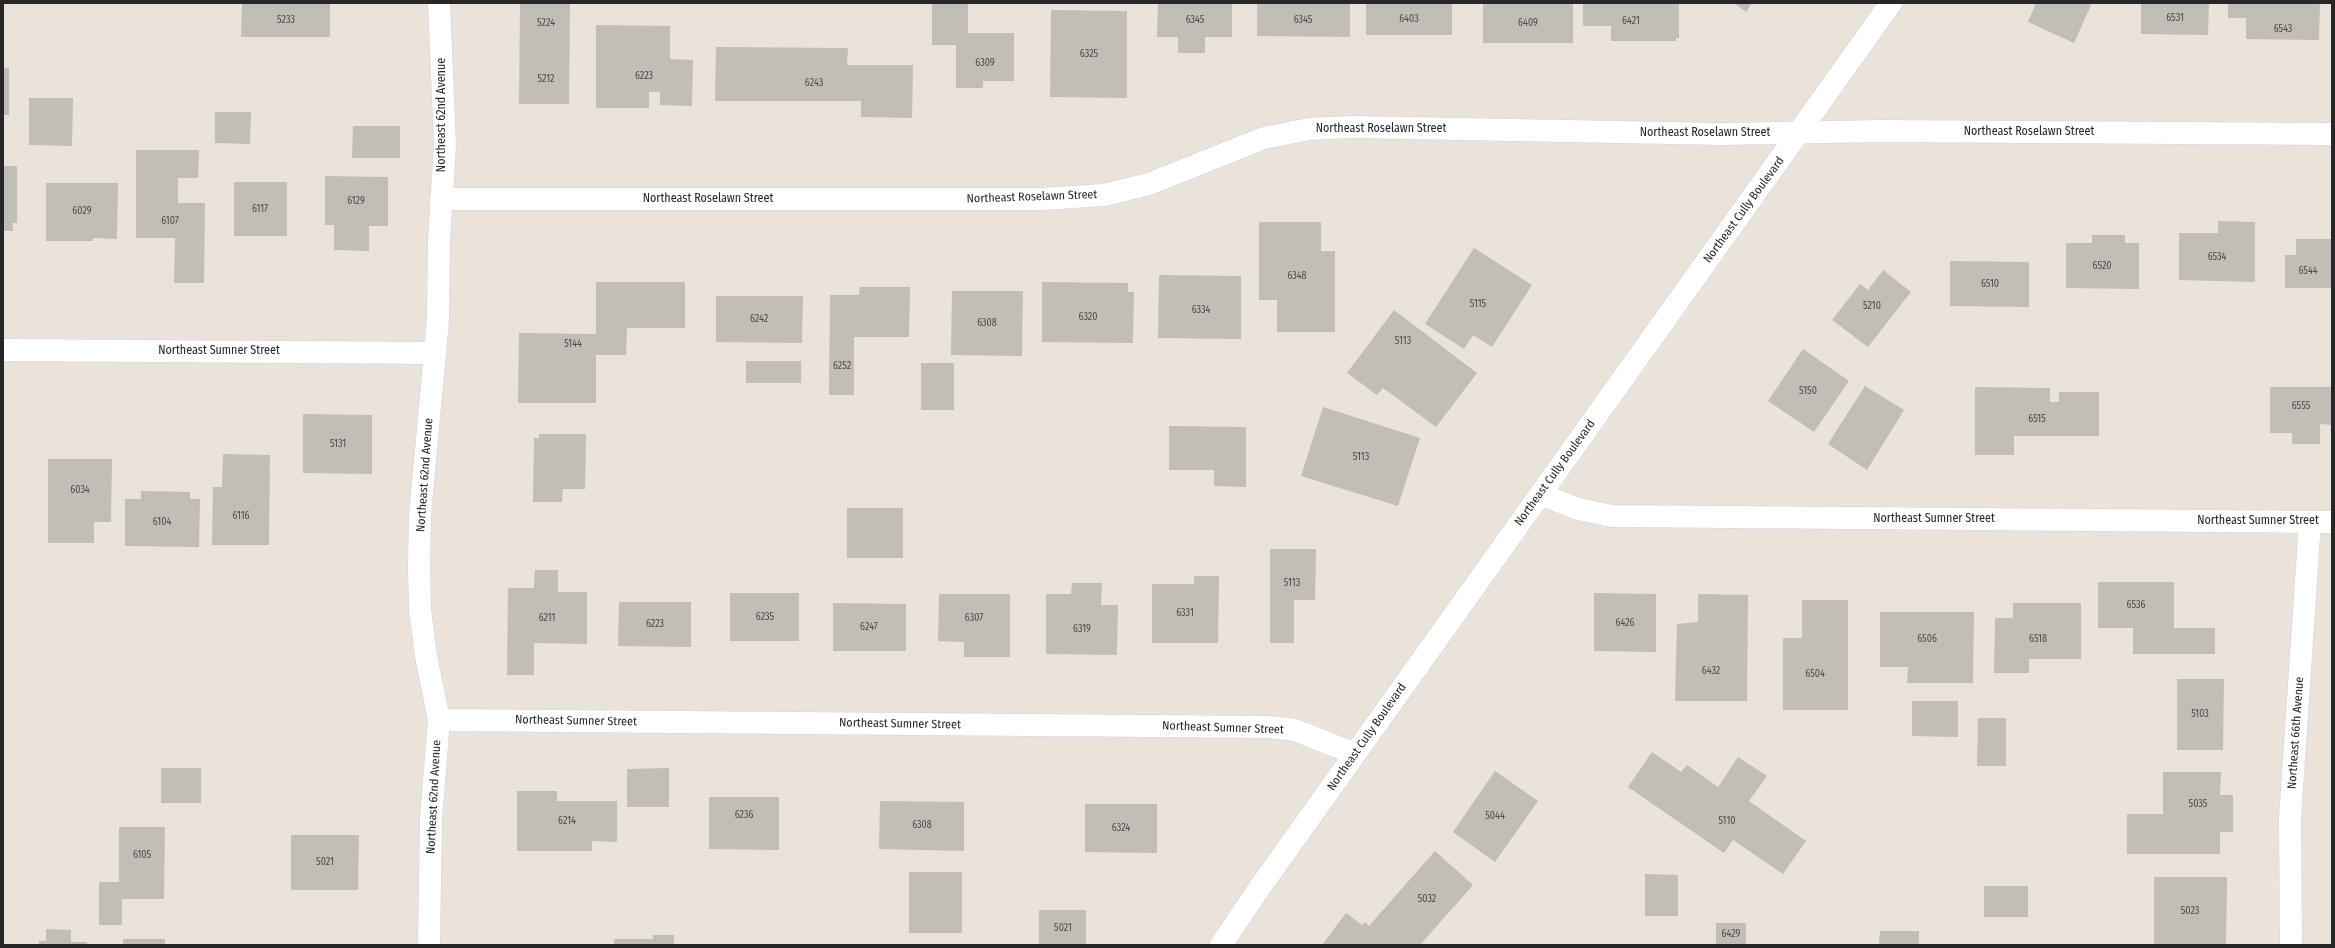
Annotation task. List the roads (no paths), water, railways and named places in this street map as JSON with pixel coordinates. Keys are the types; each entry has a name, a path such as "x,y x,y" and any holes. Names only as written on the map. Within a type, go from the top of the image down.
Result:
{"street":[{"name":"Northeast 62nd Avenue","path":"429,945 431,819 439,720 426,656 420,588 420,515 438,320 441,199 445,145 439,3"},
{"name":"Northeast Cully Boulevard","path":"1221,945 1258,890 1891,3"},
{"name":"Northeast Roselawn Street","path":"441,199 1042,199 1104,195 1149,184 1264,138 1309,129 1353,127 1798,133 1888,131 2332,134"},
{"name":"Northeast Sumner Street","path":"3,350 435,353"},
{"name":"Northeast Sumner Street","path":"1540,494 1578,509 1612,516 2332,522"},
{"name":"Northeast 66th Avenue","path":"2291,945 2290,818 2310,522"},
{"name":"Northeast Sumner Street","path":"439,720 1270,727 1295,730 1356,754"}]}
